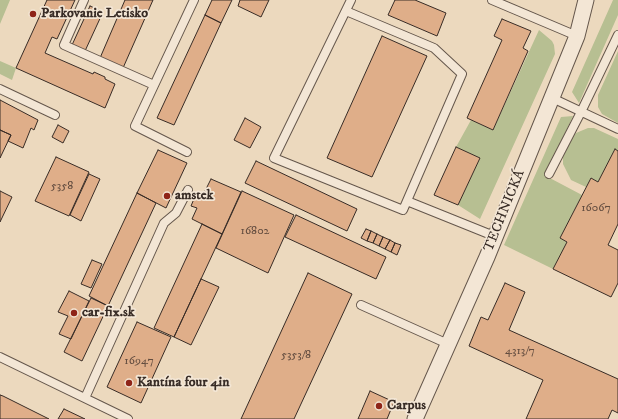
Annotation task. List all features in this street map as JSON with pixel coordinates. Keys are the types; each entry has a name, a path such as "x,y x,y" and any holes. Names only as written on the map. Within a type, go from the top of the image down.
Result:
{"street":[{"name":"TECHNICKÁ","path":"415,419 494,236 577,36 586,0"}],"lane":[{"path":"84,0 64,45 154,85"},
{"path":"187,152 135,126 194,0"},
{"path":"346,11 434,48 462,74 403,210 274,158 351,0"},
{"path":"492,0 577,36"},
{"path":"549,174 618,35"},
{"path":"0,89 55,115"},
{"path":"550,98 618,129"},
{"path":"85,398 164,223 176,213 188,190"},
{"path":"407,201 494,236"},
{"path":"361,305 448,344"},
{"path":"0,357 128,419"}],"green space":[{"path":"0,0 10,0 0,24"},
{"path":"613,0 618,0 618,15 579,103 572,92"},
{"path":"539,30 552,41 555,54 480,219 458,205 480,158 456,147 471,120 493,130"},
{"path":"618,51 618,123 602,114 598,107 598,95"},
{"path":"0,61 16,68 12,80 0,74"},
{"path":"573,116 546,176 582,195 560,238 567,242 553,269 504,245 561,117"},
{"path":"588,128 594,128 618,139 618,151 615,149 598,182 591,178 586,187 571,180 563,164 563,154 570,139 576,133"}],"building":[{"path":"47,0 75,0 57,39 52,37 45,53 93,74 94,72 115,84 105,108 16,68"},
{"path":"125,0 153,0 123,68 100,58"},
{"path":"212,0 232,0 221,23 205,15"},
{"path":"240,0 269,0 261,17 238,6"},
{"path":"395,0 415,0 446,13 437,36 388,15"},
{"path":"90,6 103,12 85,51 72,45"},
{"path":"205,15 221,23 174,125 157,118"},
{"path":"502,19 531,31 523,48 528,51 493,130 467,118 502,40 494,36"},
{"path":"382,36 427,56 372,177 327,158"},
{"path":"0,100 38,120 34,130 31,128 23,148 8,141 11,135 0,130"},
{"path":"245,118 261,127 250,148 234,140"},
{"path":"58,125 69,131 63,143 52,137"},
{"path":"0,130 11,135 0,158"},
{"path":"456,147 480,158 458,205 434,195"},
{"path":"615,149 618,151 618,224 608,245 618,250 618,283 611,297 553,269 567,242 560,238 591,178 598,182"},
{"path":"158,150 187,163 166,208 137,193"},
{"path":"56,157 89,172 69,216 35,201"},
{"path":"256,161 357,209 347,231 245,183"},
{"path":"89,174 100,179 81,221 70,215"},
{"path":"211,179 241,192 222,234 192,219 197,208 191,206 196,194 202,197"},
{"path":"0,191 12,197 0,222"},
{"path":"242,191 294,215 268,273 216,248"},
{"path":"137,193 156,203 108,306 89,296"},
{"path":"296,215 386,257 376,279 285,237"},
{"path":"202,224 222,234 174,337 154,328"},
{"path":"366,229 371,231 367,241 361,238"},
{"path":"371,231 377,234 373,243 367,241"},
{"path":"377,234 383,237 379,246 373,243"},
{"path":"383,237 390,240 385,249 379,246"},
{"path":"390,240 395,243 391,252 385,249"},
{"path":"395,243 401,245 397,255 391,252"},
{"path":"92,260 102,264 91,288 81,284"},
{"path":"308,273 352,294 294,419 241,419"},
{"path":"201,279 219,287 191,345 174,337"},
{"path":"505,283 525,292 509,330 618,379 618,413 612,410 608,419 526,419 543,380 469,346 481,317 488,320"},
{"path":"69,291 89,301 71,339 59,334 68,316 58,312"},
{"path":"91,298 108,306 82,361 64,352"},
{"path":"137,322 171,337 141,403 107,387"},
{"path":"370,391 394,402 387,419 358,419"},
{"path":"0,395 3,396 49,419 0,419"},
{"path":"64,409 85,419 58,419"}],"place":[{"name":"Parkovanie Letisko","path":"33,14"},
{"name":"amstek","path":"167,196"},
{"name":"car-fix.sk","path":"74,313"},
{"name":"Kantína four 4in","path":"129,383"},
{"name":"Carpus","path":"379,406"}]}
